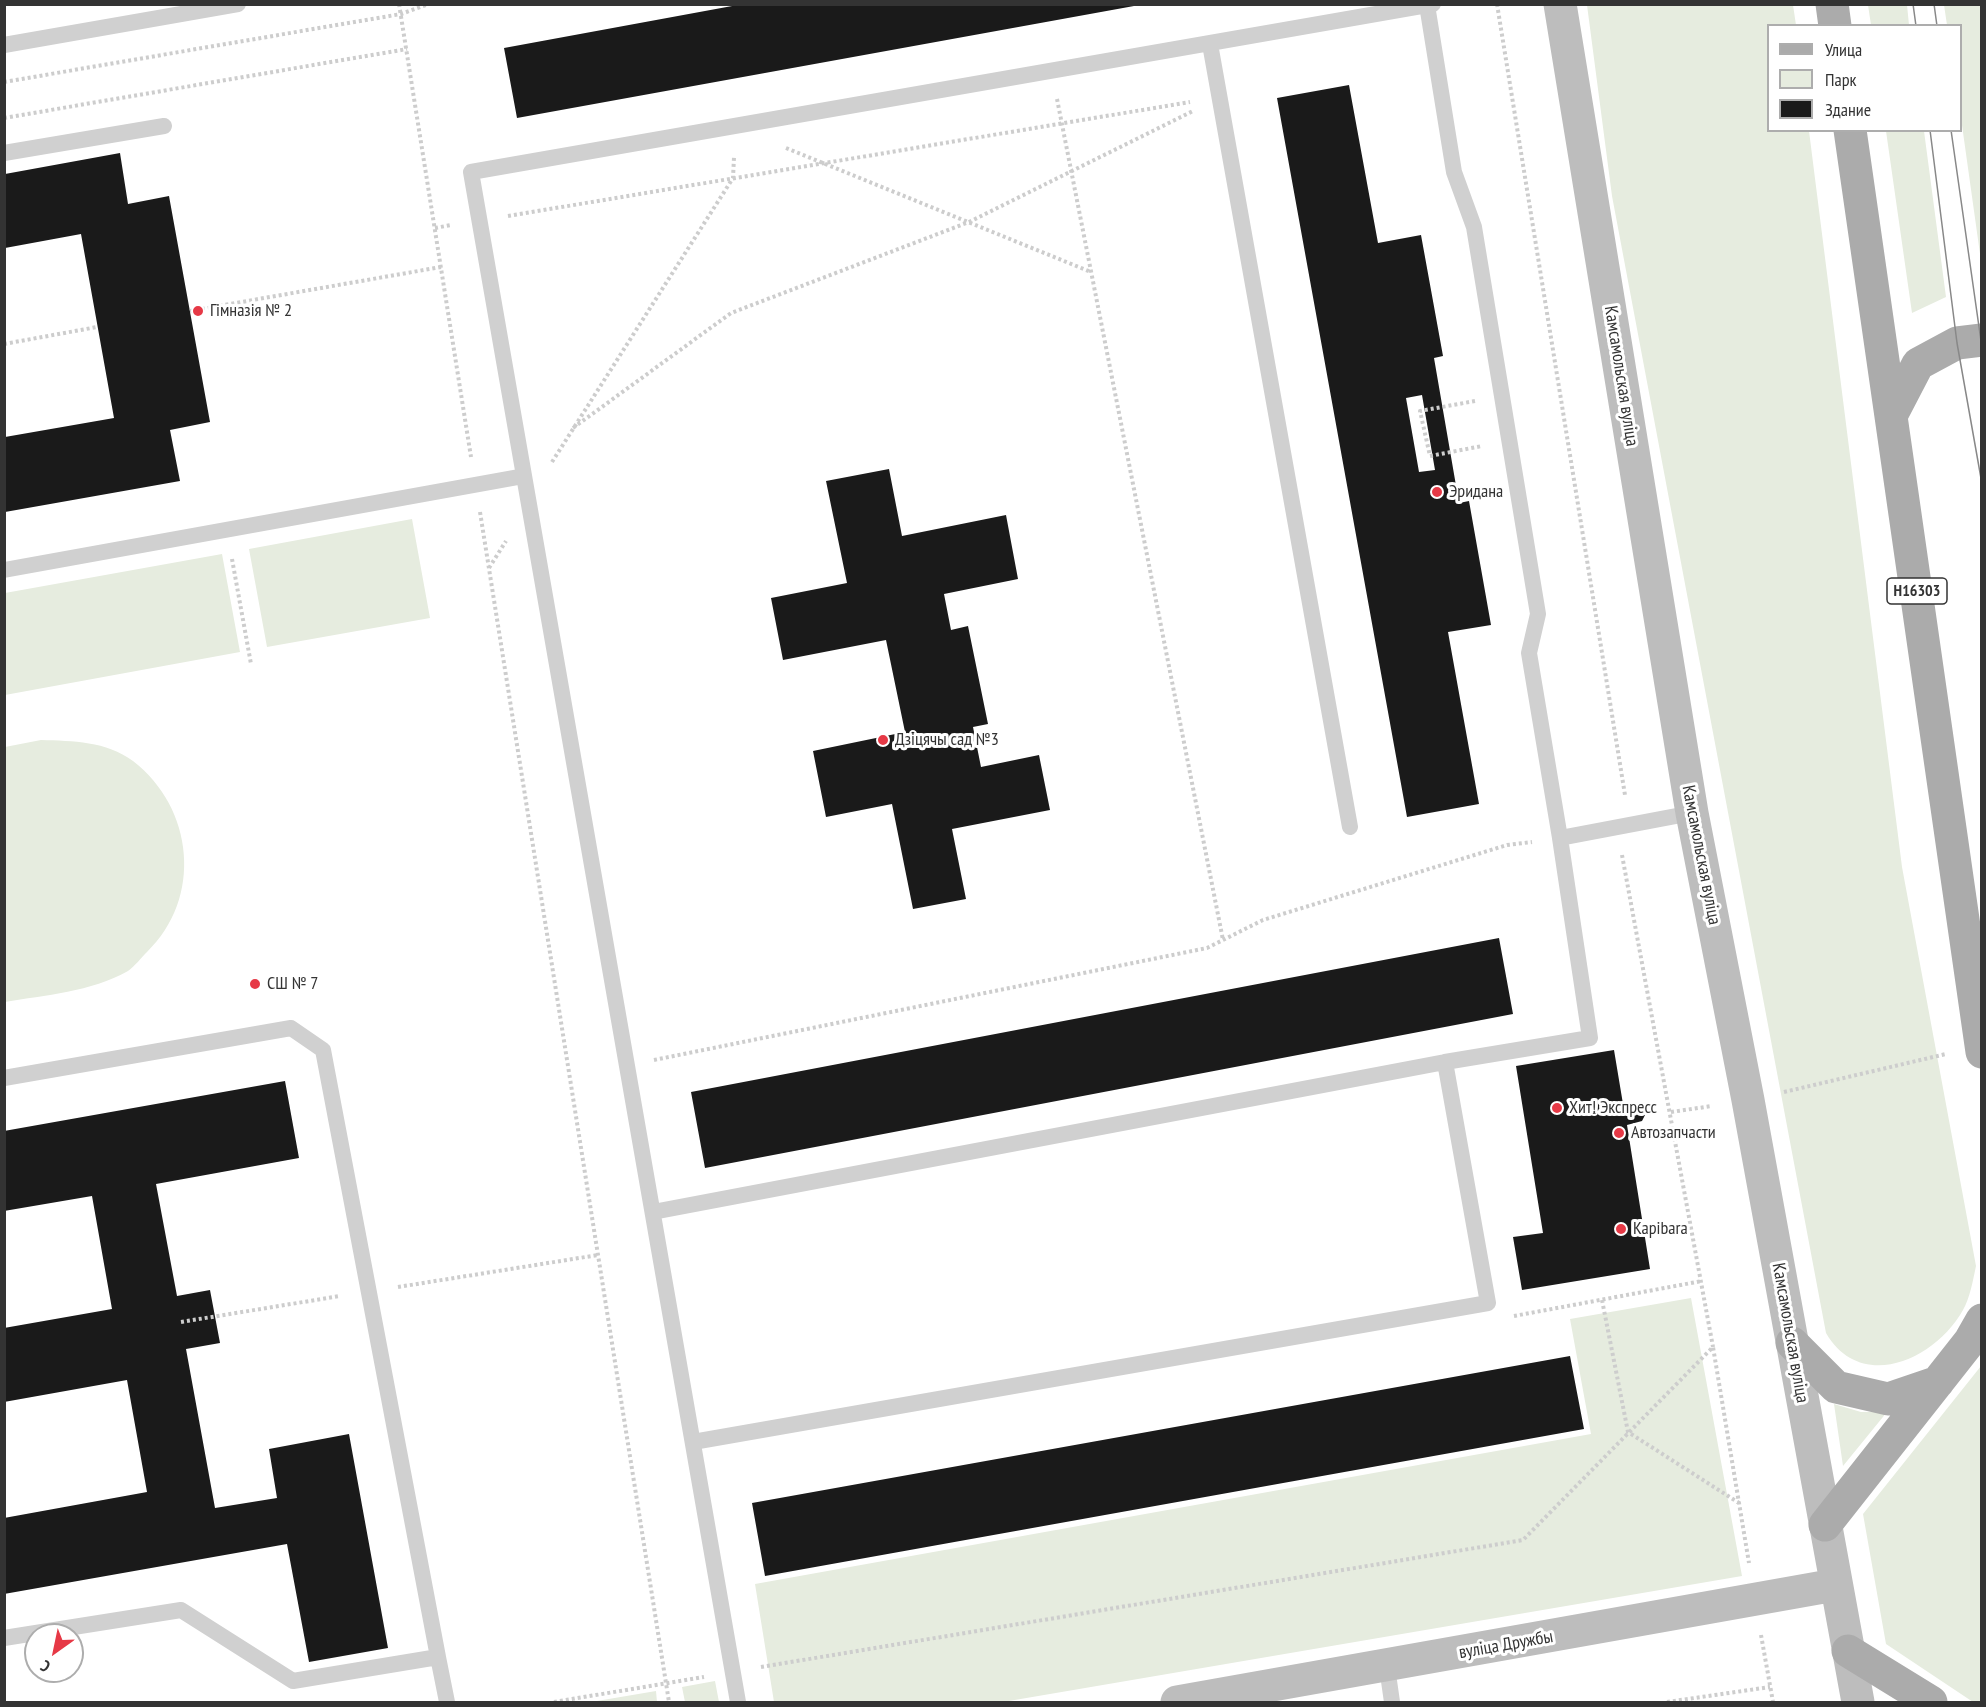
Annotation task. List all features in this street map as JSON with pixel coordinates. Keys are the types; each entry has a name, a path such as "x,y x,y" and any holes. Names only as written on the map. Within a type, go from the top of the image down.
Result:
{"main road":[{"path":"1832,4 1835,24"},
{"name":"Н16303","path":"1850,132 1981,1049"},
{"path":"1892,414 1917,364 1957,343 1982,340"},
{"path":"1825,1525 1970,1341 1982,1320"},
{"path":"1792,1343 1836,1387 1888,1399 1938,1382"},
{"path":"1848,1652 1931,1702"}],"street":[{"name":"Камсамольская вуліца","path":"1560,4 1692,813 1748,1100 1858,1702"},
{"name":"вуліца Дружбы","path":"1177,1702 1387,1667 1835,1586"}],"lane":[{"path":"4,45 238,4"},
{"path":"653,1212 1445,1062 1590,1038 1529,653 1539,614 1474,227 1454,172 1430,5 1407,7 1210,44 471,172 738,1702"},
{"path":"1210,44 1350,827"},
{"path":"4,153 164,126"},
{"path":"4,570 524,477"},
{"path":"1560,838 1692,813"},
{"path":"4,1078 291,1028 323,1050 447,1702"},
{"path":"693,1442 1488,1303 1445,1062"},
{"path":"4,1638 181,1610 293,1682 438,1658"},
{"path":"1387,1667 1392,1702"}],"path":[{"path":"399,4 669,1702"},
{"path":"4,82 401,14 429,4"},
{"path":"1497,4 1626,793 1617,828 1702,1281 1773,1702"},
{"path":"4,118 407,49"},
{"path":"1051,72 1223,940"},
{"path":"435,228 1221,97"},
{"path":"733,178 570,430 731,313 969,222 1221,97"},
{"path":"736,126 821,164 1091,272"},
{"path":"190,311 441,267"},
{"path":"4,344 97,327"},
{"path":"1443,406 1420,411 1430,456 1452,452"},
{"path":"227,530 251,664"},
{"path":"627,1065 1207,948 1263,920 1496,848 1560,838"},
{"path":"1671,1112 1748,1100 1981,1049"},
{"path":"181,1322 598,1255"},
{"path":"1488,1303 1507,1318 1702,1281"},
{"path":"1602,1300 1628,1432 1739,1503"},
{"path":"554,1702 1523,1540 1713,1347"},
{"path":"1667,1702 1770,1687"}],"green space":[{"path":"1587,5 1793,5 1796,24 1767,24 1767,132 1809,132 1902,867 1976,1266 1963,1310 1951,1328 1917,1355 1897,1363 1877,1365 1858,1362 1841,1351 1826,1333 1612,196"},
{"path":"1868,5 1907,5 1909,24 1871,24"},
{"path":"1944,5 1981,5 1981,261 1962,125 1962,24 1947,24"},
{"path":"1886,132 1924,132 1946,297 1912,313"},
{"path":"412,519 430,618 267,647 249,549"},
{"path":"222,554 240,652 5,695 5,593"},
{"path":"41,740 89,743 112,749 133,761 153,780 169,803 179,828 184,854 183,880 177,906 165,930 128,971 99,984 52,995 5,1002 5,747"},
{"path":"1691,1298 1742,1576 1003,1702 774,1702 755,1584 1591,1434 1570,1319"},
{"path":"1981,1366 1982,1702 1973,1702 1886,1644 1863,1514"},
{"path":"1834,1404 1861,1412 1887,1412 1843,1466"},
{"path":"715,1681 719,1702 685,1702 682,1687"},
{"path":"656,1691 657,1702 591,1702"}],"building":[{"path":"743,4 1134,4 1134,6 517,118 504,48"},
{"path":"1349,85 1378,243 1421,235 1443,356 1434,358 1459,503 1469,501 1491,625 1448,632 1479,804 1407,817 1277,98","holes":["1422,395 1435,470 1419,472 1406,398"]},
{"path":"120,153 128,204 169,196 210,422 170,430 180,481 5,512 5,437 114,418 81,234 5,248 5,174"},
{"path":"889,469 902,536 1006,515 1018,579 944,594 951,630 968,626 988,724 973,727 981,767 1039,755 1050,810 952,829 966,899 913,909 892,804 826,817 813,751 905,732 886,640 783,660 771,598 847,583 826,481"},
{"path":"1499,938 1513,1014 705,1168 691,1092"},
{"path":"1614,1050 1623,1104 1639,1103 1645,1115 1642,1121 1627,1125 1650,1269 1522,1290 1513,1237 1543,1233 1516,1066"},
{"path":"285,1081 299,1158 156,1184 177,1296 210,1290 220,1343 186,1349 215,1508 277,1498 269,1449 349,1434 388,1648 309,1662 287,1544 4,1594 4,1518 147,1492 127,1380 4,1402 4,1328 112,1309 92,1196 4,1211 4,1131"},
{"path":"1570,1356 1584,1429 765,1576 752,1503"}],"tram line":[{"path":"1913,4 1916,24"},
{"path":"1934,4 1937,24"},
{"path":"1930,132 1957,343 1982,484"},
{"path":"1951,132 1982,348"}],"place":[{"name":"Гімназія № 2","path":"198,311"},
{"name":"Эридана","path":"1437,492"},
{"name":"Дзіцячы сад №3","path":"883,740"},
{"name":"СШ № 7","path":"255,984"},
{"name":"Хит! Экспресс","path":"1557,1108"},
{"name":"Автозапчасти","path":"1619,1133"},
{"name":"Kapibara","path":"1621,1229"}]}
